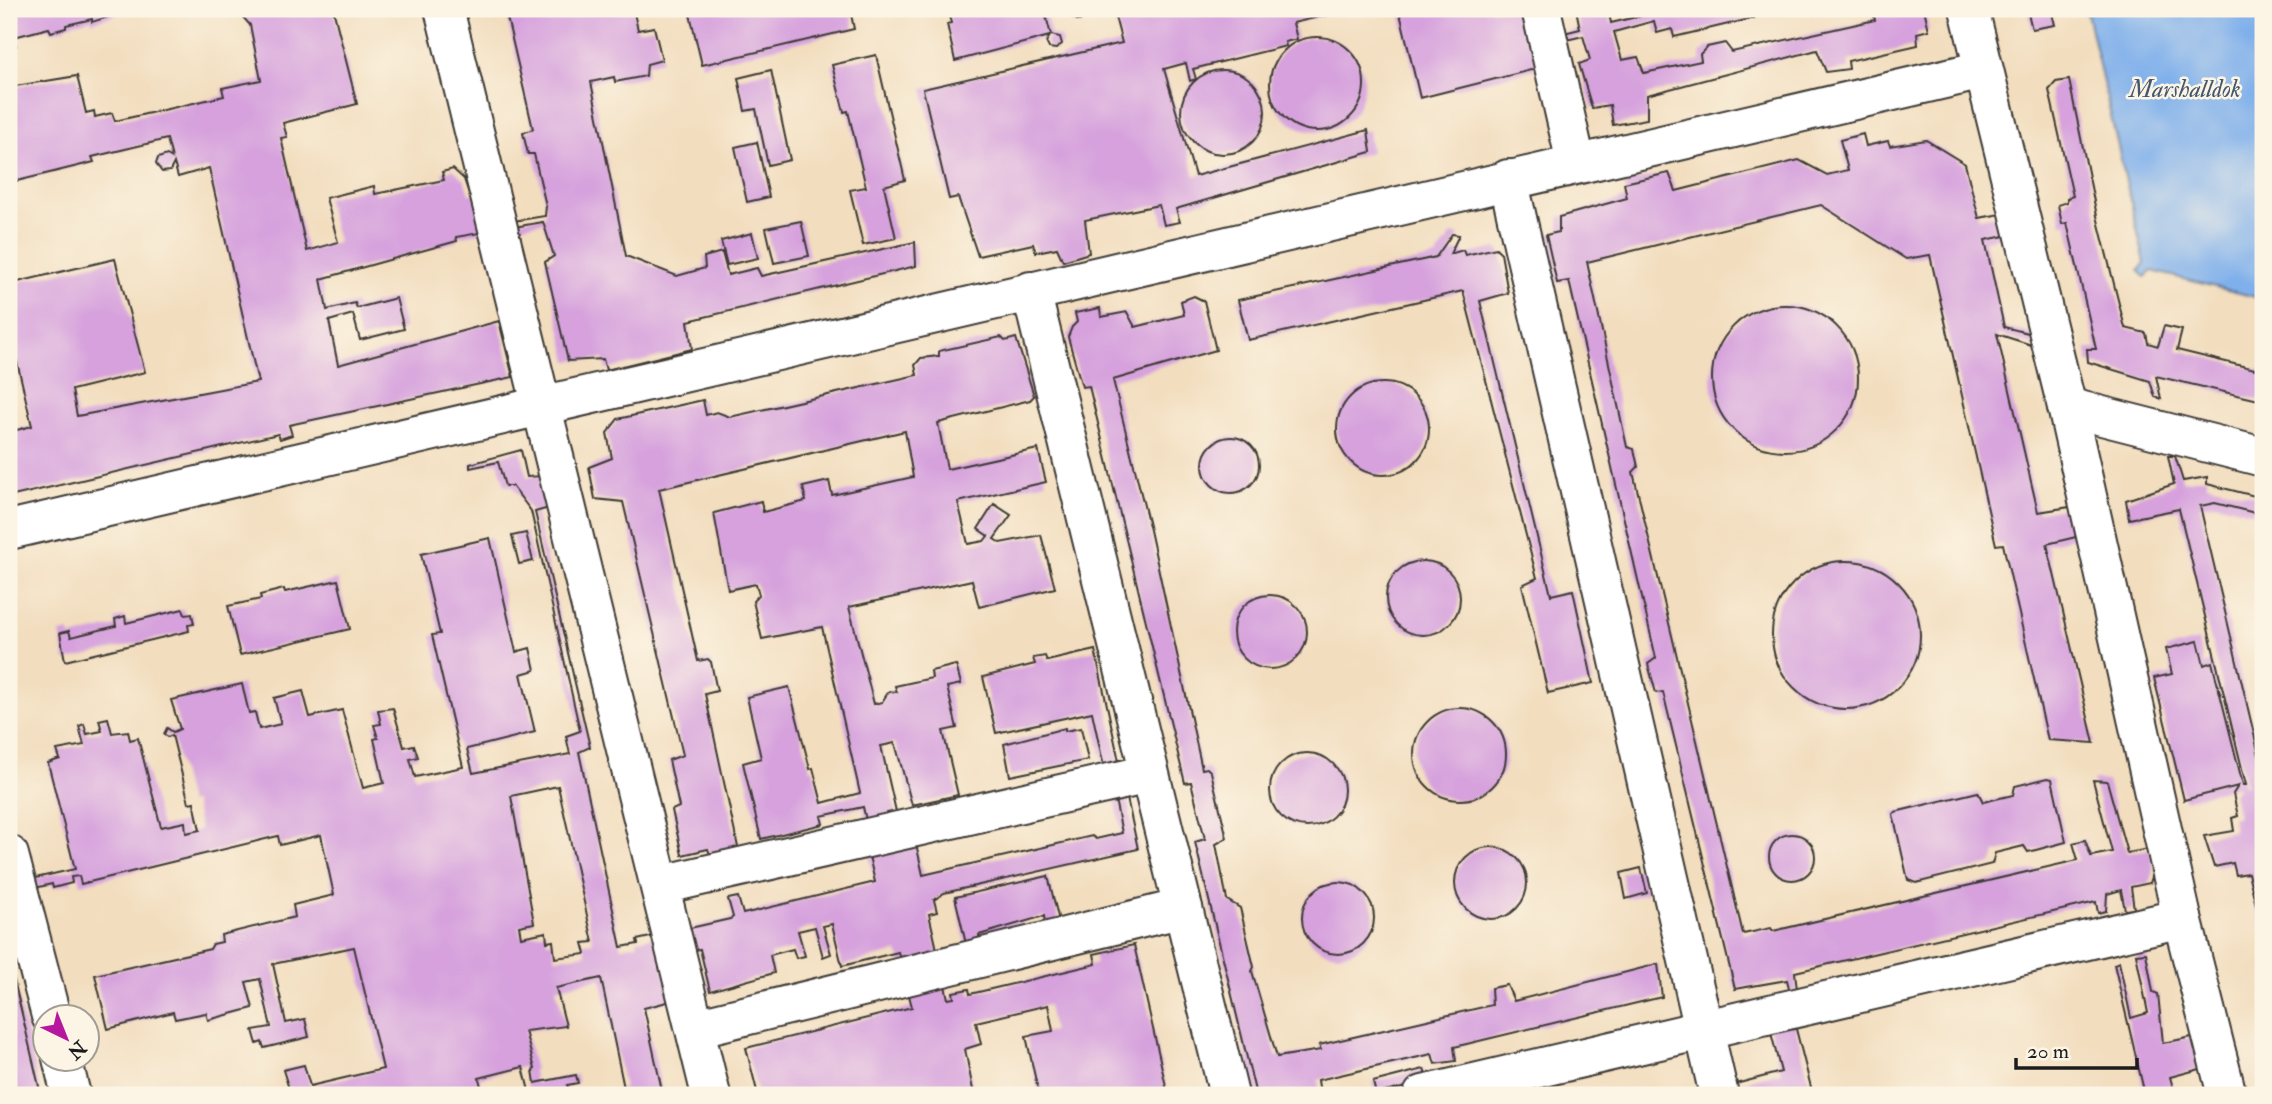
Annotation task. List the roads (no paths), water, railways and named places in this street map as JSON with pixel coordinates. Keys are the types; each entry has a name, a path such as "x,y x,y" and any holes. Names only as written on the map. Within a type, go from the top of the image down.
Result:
{"lane":[{"path":"444,9 544,406 711,1095"},
{"path":"1541,9 1576,163"},
{"path":"1969,9 2067,407 2182,918 2227,1095"},
{"path":"9,530 1983,69"},
{"path":"1508,179 1719,1095"},
{"path":"1031,290 1229,1095"},
{"path":"2067,407 2263,457"},
{"path":"661,885 1149,774"},
{"path":"9,855 47,1002"},
{"path":"695,1028 1183,908"},
{"path":"1423,1095 2182,918"},
{"path":"65,1072 71,1095"}],"water":[{"name":"Marshalldok","path":"2086,9 2263,9 2263,299 2152,271 2145,277 2139,270 2145,263"}]}
